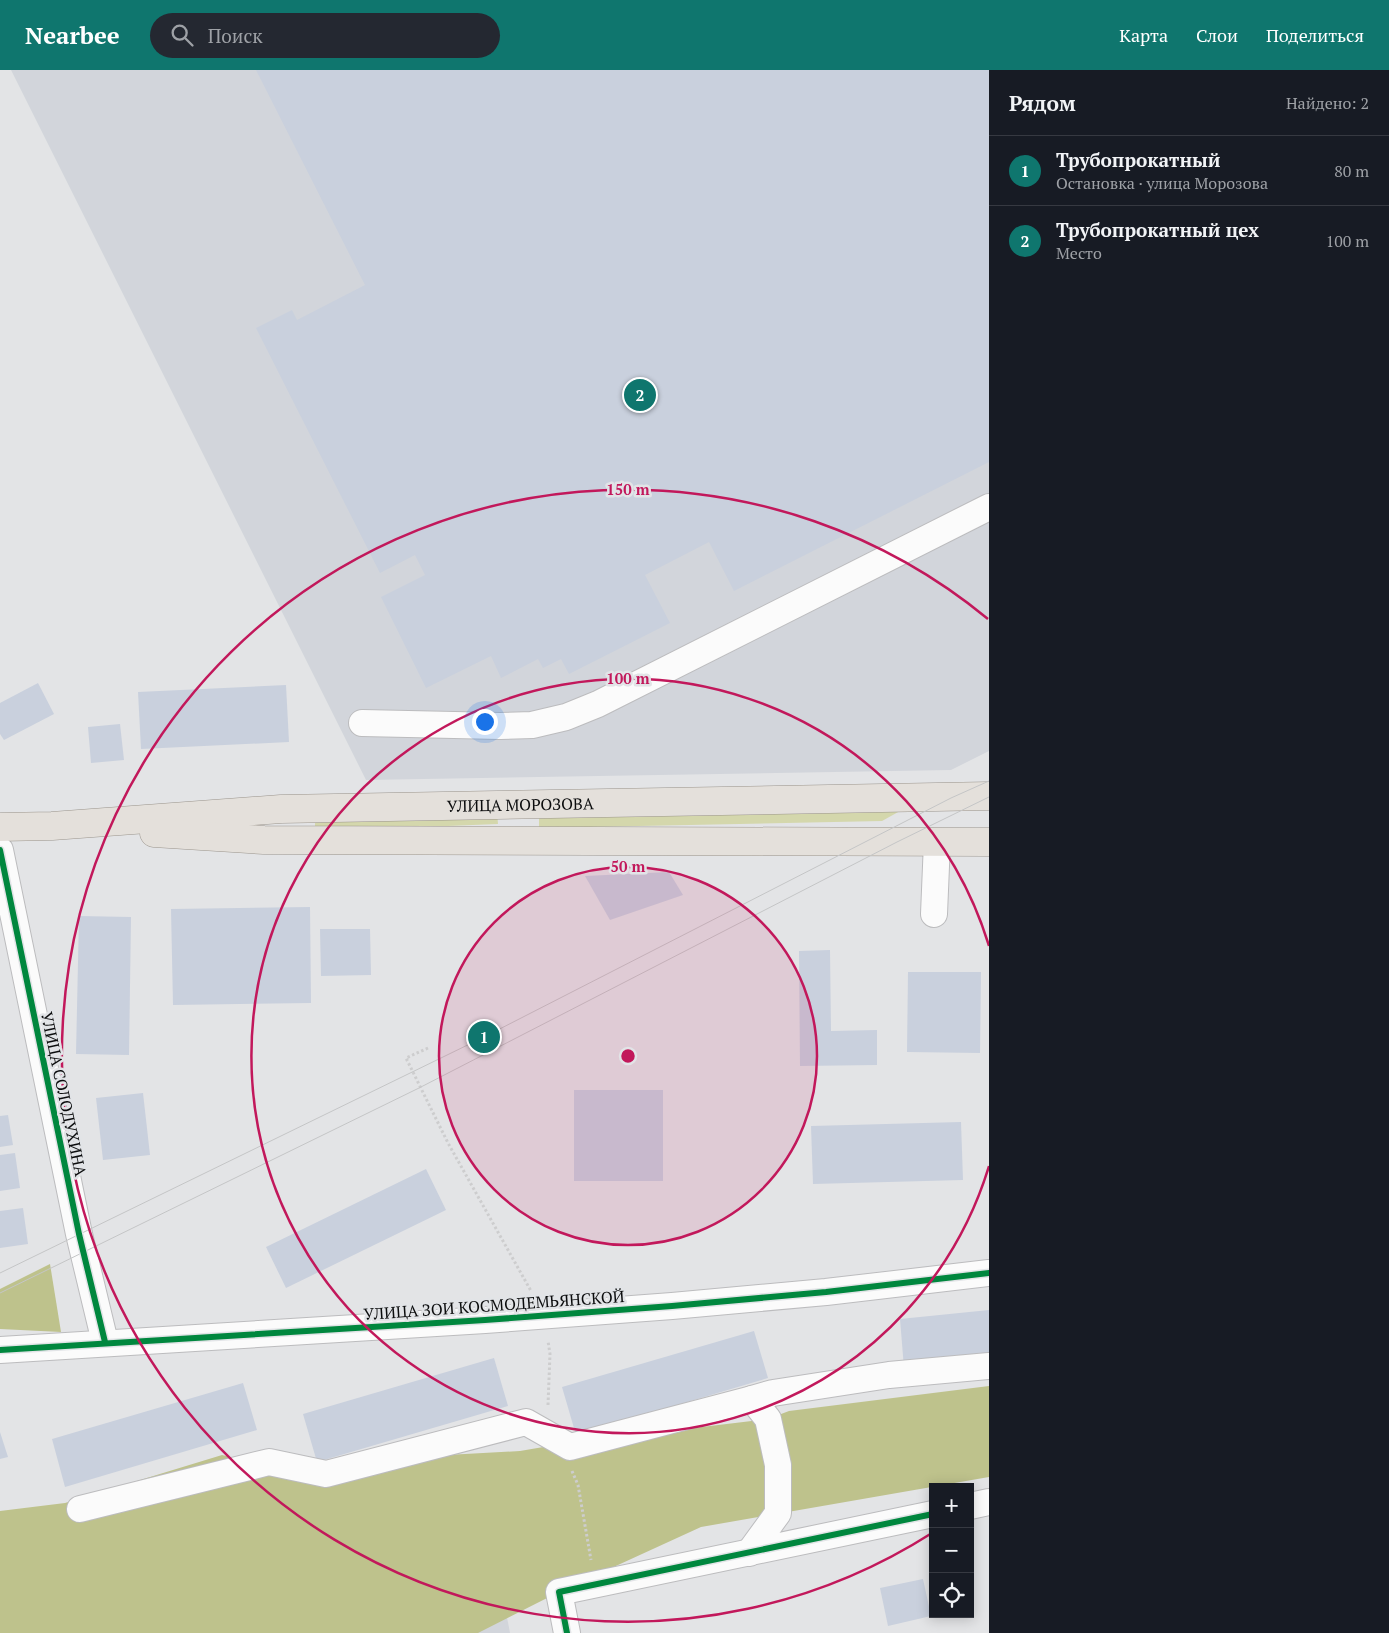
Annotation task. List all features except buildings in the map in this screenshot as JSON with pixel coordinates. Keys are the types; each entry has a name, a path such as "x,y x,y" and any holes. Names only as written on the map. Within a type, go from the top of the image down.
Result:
{"main road":[{"name":"УЛИЦА МОРОЗОВА","path":"0,827 52,826 281,809 989,796"},
{"name":"УЛИЦА МОРОЗОВА","path":"52,826 264,840 989,842"}],"street":[{"path":"362,723 508,726 532,725 566,717 598,704 989,507"},
{"path":"934,914 937,842"},
{"name":"УЛИЦА СОЛОДУХИНА","path":"0,850 79,1234 105,1342"},
{"name":"УЛИЦА ЗОИ КОСМОДЕМЬЯНСКОЙ","path":"0,1350 105,1342 485,1320 672,1306 826,1292 989,1273"},
{"path":"80,1508 269,1462 326,1474 526,1422 570,1447 773,1392 889,1375 989,1366"},
{"path":"749,1552 778,1514 778,1465 768,1419 752,1399"},
{"path":"974,1505 989,1502"},
{"path":"567,1633 560,1592 929,1515"}],"shaded area":[{"path":"11,70 989,70 989,751 951,770 366,780"},
{"path":"506,1612 510,1633 402,1633"}],"green space":[{"path":"900,811 882,821 539,828 539,814"},
{"path":"497,813 498,824 323,831 315,827 317,820"},
{"path":"50,1264 61,1332 0,1329 0,1289"},
{"path":"989,1386 989,1477 954,1483 929,1483 929,1487 701,1527 559,1592 478,1633 0,1633 0,1511 65,1503 222,1455 295,1472 447,1455 520,1451 561,1444 768,1419 789,1411"}],"tram line":[{"path":"0,1273 484,1037 951,798 989,781"},
{"path":"0,1293 419,1088 897,842 989,797"}],"cycle path":[{"path":"0,850 79,1234 105,1342"},
{"path":"0,1350 485,1320 672,1306 826,1292 989,1273"},
{"path":"567,1633 559,1592 929,1515"}],"place":[{"name":"Трубопрокатный цех","path":"640,395"},
{"name":"Трубопрокатный","path":"484,1037"}]}
